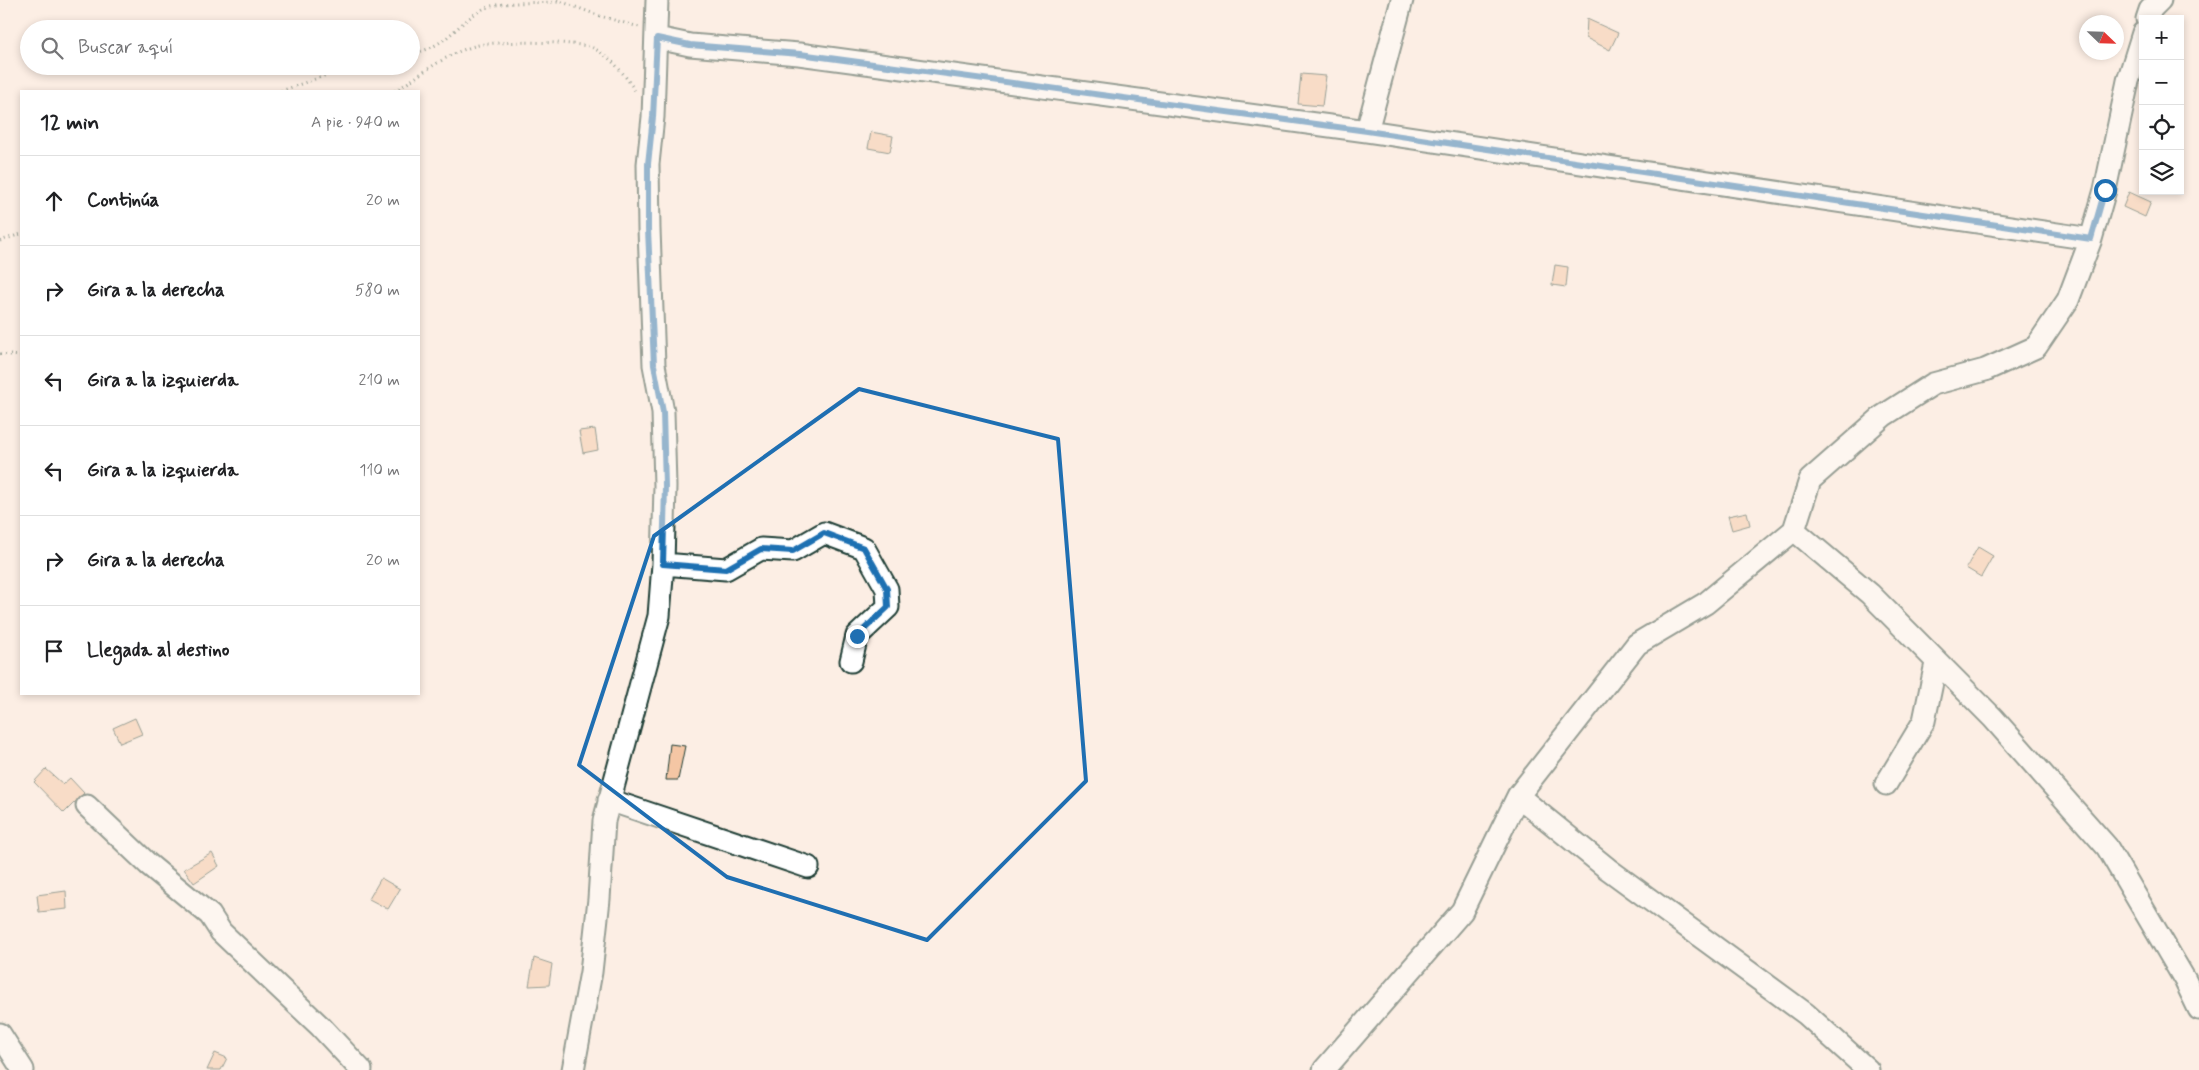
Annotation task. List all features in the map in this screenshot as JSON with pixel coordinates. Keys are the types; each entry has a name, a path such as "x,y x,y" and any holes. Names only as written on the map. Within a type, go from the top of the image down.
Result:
{"street":[{"path":"573,1070 591,972 600,899 604,820 659,616 663,564 665,486 663,412 654,365 648,229 648,164 653,117 657,0"},
{"path":"1367,131 1402,0"},
{"path":"2148,15 2150,10 2160,0"},
{"path":"657,34 690,45 800,54 1367,131 2091,239"},
{"path":"1324,1070 1462,911 1518,796 1637,644 1706,603 1794,530 1810,480 1883,416 1933,384 1985,370 2036,347 2068,300 2091,239 2105,190 2128,80 2139,46"},
{"path":"1794,530 1870,594 1936,663 1993,718 2106,847 2192,977 2199,1009"},
{"path":"663,564 726,569 761,549 793,551 824,533 864,548 887,589 888,607 857,636 851,661"},
{"path":"1886,784 1924,721 1936,663"},
{"path":"1518,796 1608,869 1806,1014 1868,1070"},
{"path":"609,800 808,866"},
{"path":"87,806 148,864 210,915 221,932 321,1027 362,1070"},
{"path":"0,1034 23,1070"}],"path":[{"path":"420,53 425,52 440,43 484,8 514,4 559,1 657,34"},
{"path":"420,74 440,61 479,44 574,44 591,47 608,57 622,72 653,117"},
{"path":"284,90 326,75"},
{"path":"396,90 419,75"},
{"path":"0,241 20,234"},
{"path":"0,354 20,356"}],"highlighted area":[{"path":"859,389 1058,439 1086,781 927,940 727,877 579,765 654,536"}],"building":[{"path":"1587,19 1618,33 1610,50 1586,38"},
{"path":"1301,74 1326,76 1322,106 1298,104"},
{"path":"871,132 893,136 890,152 868,148"},
{"path":"2129,192 2151,202 2145,217 2123,207"},
{"path":"1555,265 1568,267 1566,287 1552,285"},
{"path":"595,429 598,450 583,453 579,431"},
{"path":"1747,512 1750,525 1732,530 1728,516"},
{"path":"1978,547 1993,556 1981,577 1966,568"},
{"path":"135,718 142,734 120,743 113,728"},
{"path":"670,744 685,746 678,780 666,780"},
{"path":"46,769 63,784 70,778 84,793 64,813 34,782"},
{"path":"212,853 219,866 194,883 184,869"},
{"path":"381,878 400,889 388,909 369,899"},
{"path":"66,891 67,909 39,912 37,895"},
{"path":"534,958 552,964 549,985 529,986"},
{"path":"215,1053 227,1058 221,1070 207,1070"}],"route":[{"path":"857,636 888,607 887,589 864,548 824,533 793,551 761,549 726,569 663,564 665,486 663,412 654,365 648,229 648,164 653,117 657,38 690,45 800,54 1367,131 2091,239 2105,190"}]}
